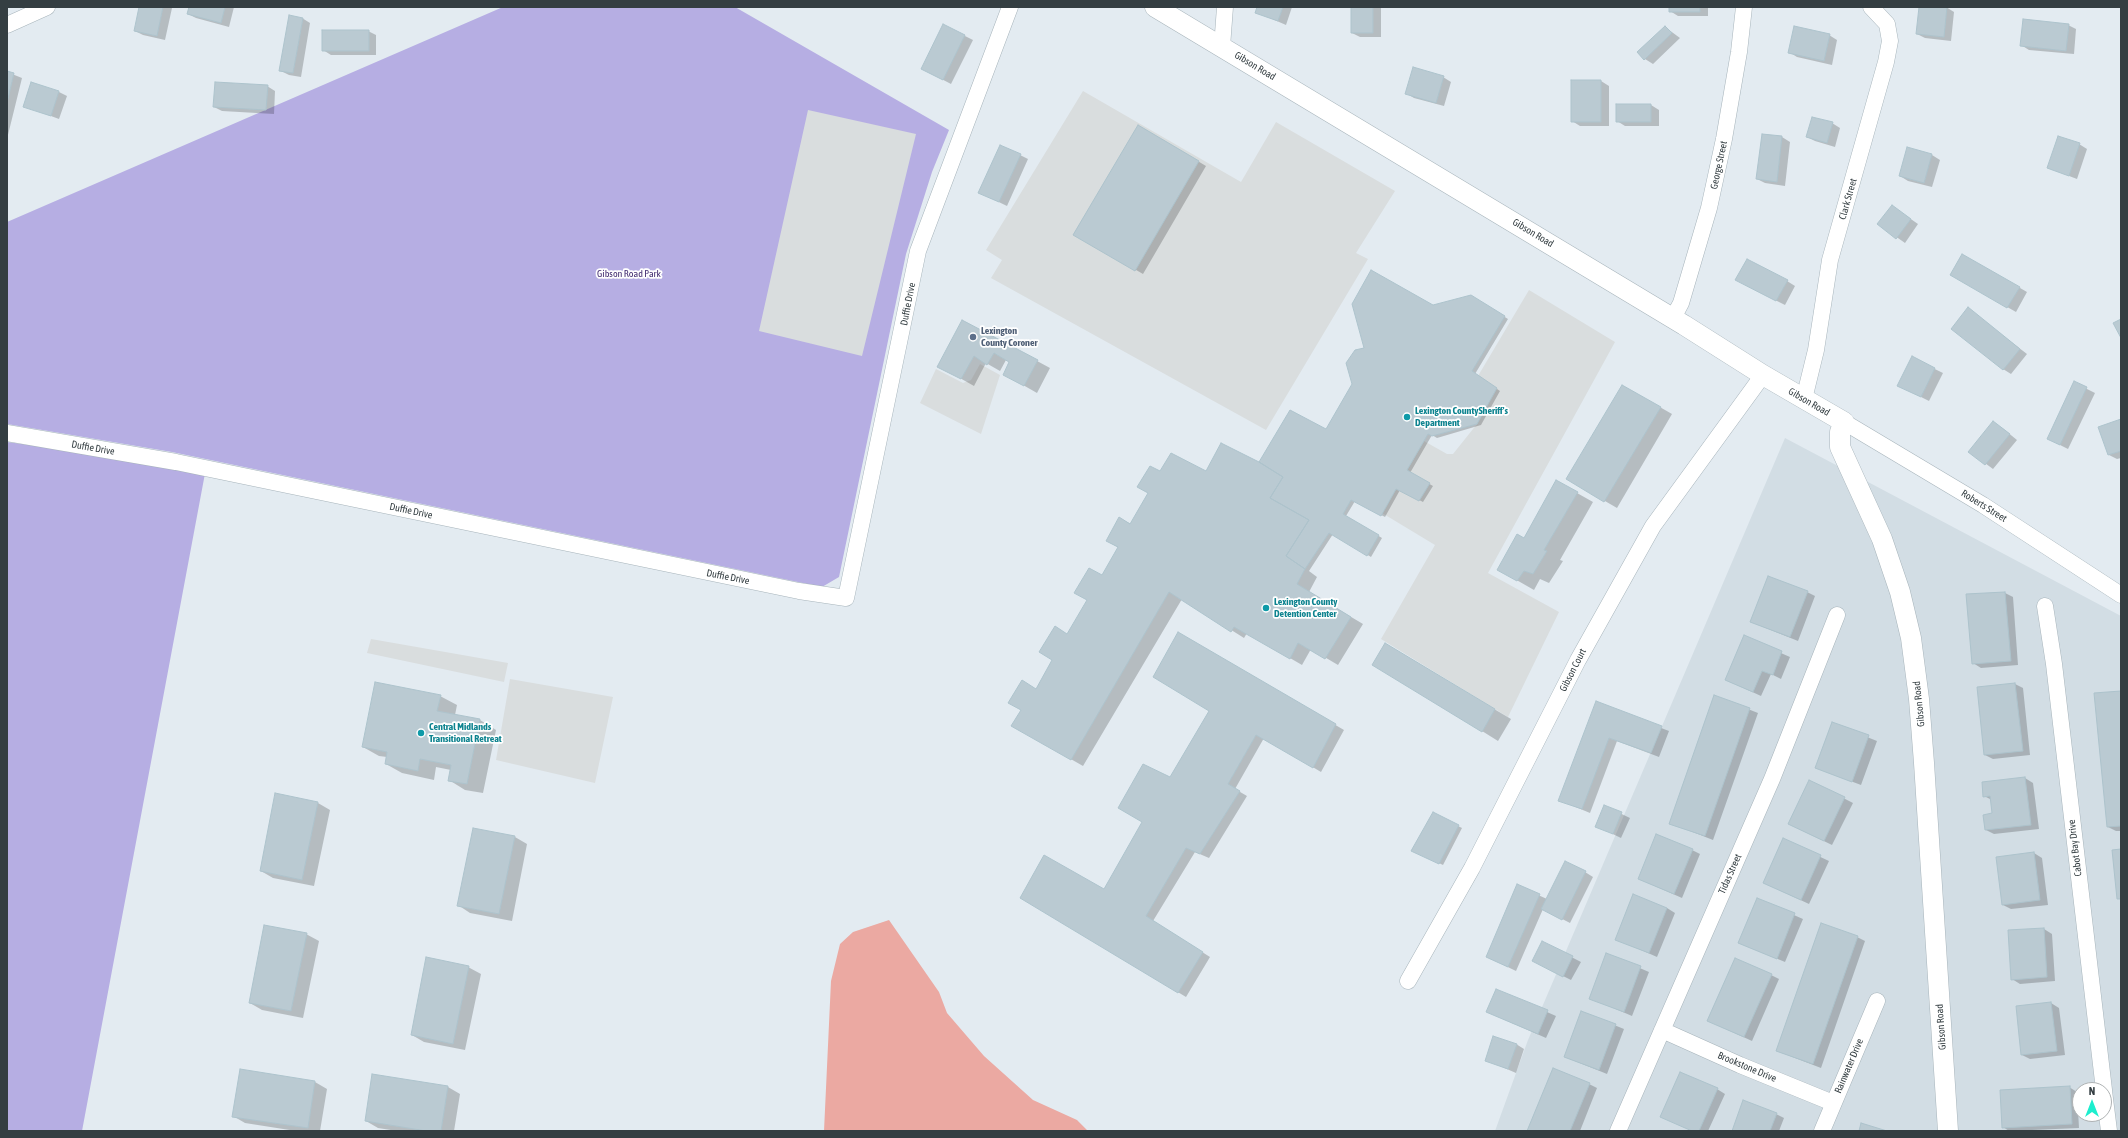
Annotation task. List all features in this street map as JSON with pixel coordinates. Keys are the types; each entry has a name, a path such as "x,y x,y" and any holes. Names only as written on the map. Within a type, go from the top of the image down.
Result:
{"street":[{"path":"7,25 47,7"},
{"name":"Duffie Drive","path":"7,433 176,462 799,591 846,598 918,251 1010,7"},
{"name":"Gibson Road","path":"1155,7 1674,318 1763,375 1844,422 1840,432 1840,447 1882,539 1900,592 1910,638 1919,699 1948,1131"},
{"path":"1222,47 1225,7"},
{"name":"George Street","path":"1674,318 1681,303 1709,208 1724,139 1739,52 1744,7"},
{"name":"Clark Street","path":"1804,399 1816,350 1830,260 1886,62 1890,41 1887,24 1871,7"},
{"name":"Gibson Court","path":"1408,981 1472,868 1578,660 1653,526 1763,375"},
{"name":"Roberts Street","path":"1844,422 1983,505 2121,595"},
{"name":"Cabot Bay Drive","path":"2045,606 2054,664 2103,1082"},
{"name":"Tidas Street","path":"1618,1131 1772,779 1837,615"},
{"name":"Rainwater Drive","path":"1822,1131 1877,1001"},
{"name":"Brookstone Drive","path":"1662,1030 1833,1103"}],"shaded area":[{"path":"1083,91 1241,182 1276,122 1395,191 1356,253 1368,259 1266,430 991,278 1002,260 986,250"},
{"path":"808,110 916,134 862,356 759,331"},
{"path":"1529,290 1615,342 1488,573 1559,612 1508,717 1381,639 1435,545 1382,513 1424,441 1447,454 1453,454 1477,424 1478,376"},
{"path":"980,364 1000,375 981,434 920,403 936,369 963,383 971,380"},
{"path":"1785,438 2121,616 2121,1131 1495,1131 1528,1040"},
{"path":"371,639 508,663 504,682 367,653"},
{"path":"510,679 613,697 595,783 496,760"},
{"path":"889,920 939,992 947,1013 984,1056 1033,1100 1077,1120 1088,1131 824,1131 831,981 840,944 853,932"}],"green space":[{"name":"Gibson Road Park","path":"503,7 735,7 949,130 932,172 906,254 839,577 822,587 172,452 7,424 7,222"},
{"path":"7,442 206,468 82,1131 7,1131"}],"building":[{"path":"139,7 163,7 157,36 134,31"},
{"path":"189,7 225,7 221,23 187,14"},
{"path":"1257,7 1283,7 1278,21 1255,13"},
{"path":"1351,7 1373,7 1373,33 1351,33"},
{"path":"1669,7 1700,7 1700,12 1669,12"},
{"path":"1919,7 1947,7 1944,37 1916,34"},
{"path":"289,15 303,18 293,73 279,71"},
{"path":"2023,19 2069,24 2066,51 2020,46"},
{"path":"943,24 965,35 943,80 921,69"},
{"path":"1665,26 1672,33 1644,60 1637,52"},
{"path":"1794,26 1830,34 1824,61 1788,53"},
{"path":"322,30 369,30 369,51 322,51"},
{"path":"1413,67 1444,76 1436,103 1405,94"},
{"path":"7,71 14,73 7,103"},
{"path":"1571,80 1601,80 1601,122 1571,122"},
{"path":"31,82 59,91 51,116 23,107"},
{"path":"215,82 268,85 266,110 213,107"},
{"path":"1616,104 1651,104 1651,122 1616,122"},
{"path":"1812,117 1833,122 1827,143 1806,137"},
{"path":"1138,125 1199,161 1135,271 1073,235"},
{"path":"1762,134 1782,136 1777,182 1756,179"},
{"path":"2058,136 2080,143 2069,176 2047,168"},
{"path":"1000,145 1021,154 999,202 978,193"},
{"path":"1907,147 1932,154 1924,183 1899,176"},
{"path":"1892,205 1911,219 1896,239 1877,224"},
{"path":"1962,254 2020,287 2007,308 1950,275"},
{"path":"1747,259 1788,280 1776,301 1735,280"},
{"name":"Lexington CountySheriff's Department","path":"1371,270 1433,305 1471,295 1505,316 1472,371 1497,388 1477,424 1432,436 1428,434 1407,470 1430,483 1419,501 1396,489 1381,516 1351,500 1343,514 1379,535 1367,556 1329,533 1305,569 1286,556 1309,520 1270,498 1283,477 1259,462 1290,410 1326,429 1352,384 1346,363 1355,350 1364,348 1352,304"},
{"path":"1968,307 2020,349 2003,370 1951,329"},
{"path":"2121,319 2121,338 2113,323"},
{"name":"Lexington County Coroner","path":"962,320 1038,360 1024,386 1003,375 1009,362 994,353 987,365 974,356 961,379 937,367"},
{"path":"1912,356 1935,368 1921,397 1897,386"},
{"path":"2074,381 2087,387 2060,445 2047,439"},
{"path":"1622,385 1661,407 1604,502 1566,479"},
{"path":"2121,419 2121,451 2108,455 2098,427"},
{"path":"1993,421 2010,434 1985,465 1968,452"},
{"name":"Lexington County Detention Center","path":"1221,443 1259,462 1283,477 1270,498 1309,520 1286,556 1305,569 1297,584 1351,617 1325,659 1298,643 1290,659 1234,627 1231,632 1169,592 1071,760 1011,726 1021,710 1008,703 1022,680 1036,689 1052,660 1039,652 1055,626 1067,634 1087,600 1074,593 1089,568 1102,575 1118,547 1106,541 1119,517 1130,524 1148,493 1137,487 1150,466 1160,471 1171,453 1206,471"},
{"path":"1556,480 1578,492 1544,550 1547,551 1533,574 1524,571 1517,581 1497,570 1517,534 1524,538"},
{"path":"1768,576 1808,591 1790,637 1750,622"},
{"path":"2005,592 2011,661 1972,664 1966,594"},
{"path":"1178,632 1336,724 1313,768 1256,735 1228,784 1240,791 1200,854 1186,848 1146,916 1203,952 1178,993 1020,898 1044,855 1104,889 1142,822 1118,808 1143,764 1170,777 1209,711 1153,677"},
{"path":"1744,635 1782,651 1773,675 1762,671 1753,692 1725,680"},
{"path":"1385,643 1495,709 1482,732 1372,665"},
{"name":"Central Midlands Transitional Retreat","path":"375,682 441,695 437,711 480,719 467,784 448,781 451,765 420,759 418,771 385,764 387,752 362,747"},
{"path":"2015,683 2023,751 1984,755 1977,687"},
{"path":"2121,691 2121,826 2107,827 2094,693"},
{"path":"1714,695 1750,708 1705,836 1669,824"},
{"path":"1596,701 1662,726 1651,753 1609,738 1582,809 1558,801"},
{"path":"1832,722 1869,735 1852,782 1815,768"},
{"path":"2025,777 2031,825 1985,830 1983,815 1992,813 1990,796 1983,797 1982,782"},
{"path":"1809,780 1845,797 1824,841 1788,824"},
{"path":"275,793 318,802 302,880 260,871"},
{"path":"1604,805 1622,812 1613,834 1595,827"},
{"path":"1433,812 1459,825 1439,864 1411,851"},
{"path":"473,828 515,836 499,914 457,906"},
{"path":"1656,834 1693,849 1674,894 1638,879"},
{"path":"1783,838 1821,855 1801,900 1763,883"},
{"path":"2121,849 2121,899 2117,899 2112,850"},
{"path":"2034,852 2040,900 2002,905 1996,857"},
{"path":"1565,861 1586,871 1562,920 1541,909"},
{"path":"1517,884 1540,894 1508,967 1486,957"},
{"path":"1633,894 1667,908 1649,953 1615,940"},
{"path":"1757,898 1795,913 1777,959 1738,943"},
{"path":"1821,923 1858,936 1813,1064 1776,1051"},
{"path":"264,925 307,933 291,1011 249,1003"},
{"path":"2044,928 2047,977 2011,980 2008,930"},
{"path":"1542,941 1573,956 1563,977 1532,961"},
{"path":"1606,953 1641,966 1624,1012 1589,999"},
{"path":"426,957 469,966 453,1044 411,1035"},
{"path":"1735,958 1772,974 1744,1037 1707,1021"},
{"path":"1496,989 1548,1010 1538,1034 1486,1012"},
{"path":"2051,1002 2057,1051 2021,1055 2016,1006"},
{"path":"1581,1011 1616,1024 1599,1070 1564,1057"},
{"path":"1493,1036 1517,1044 1508,1069 1485,1061"},
{"path":"1553,1068 1590,1083 1570,1131 1527,1131"},
{"path":"240,1069 315,1081 308,1128 232,1117"},
{"path":"1680,1072 1718,1088 1699,1131 1692,1131 1660,1117"},
{"path":"372,1074 448,1086 441,1131 426,1131 365,1121"},
{"path":"2070,1086 2072,1124 2002,1128 2000,1090"},
{"path":"1743,1100 1777,1113 1770,1131 1732,1131"},
{"path":"1861,1123 1887,1131 1859,1131"}],"place":[{"name":"Lexington County Coroner","path":"973,337"},
{"name":"Lexington CountySheriff's Department","path":"1407,417"},
{"name":"Lexington County Detention Center","path":"1266,608"},
{"name":"Central Midlands Transitional Retreat","path":"421,733"}]}
